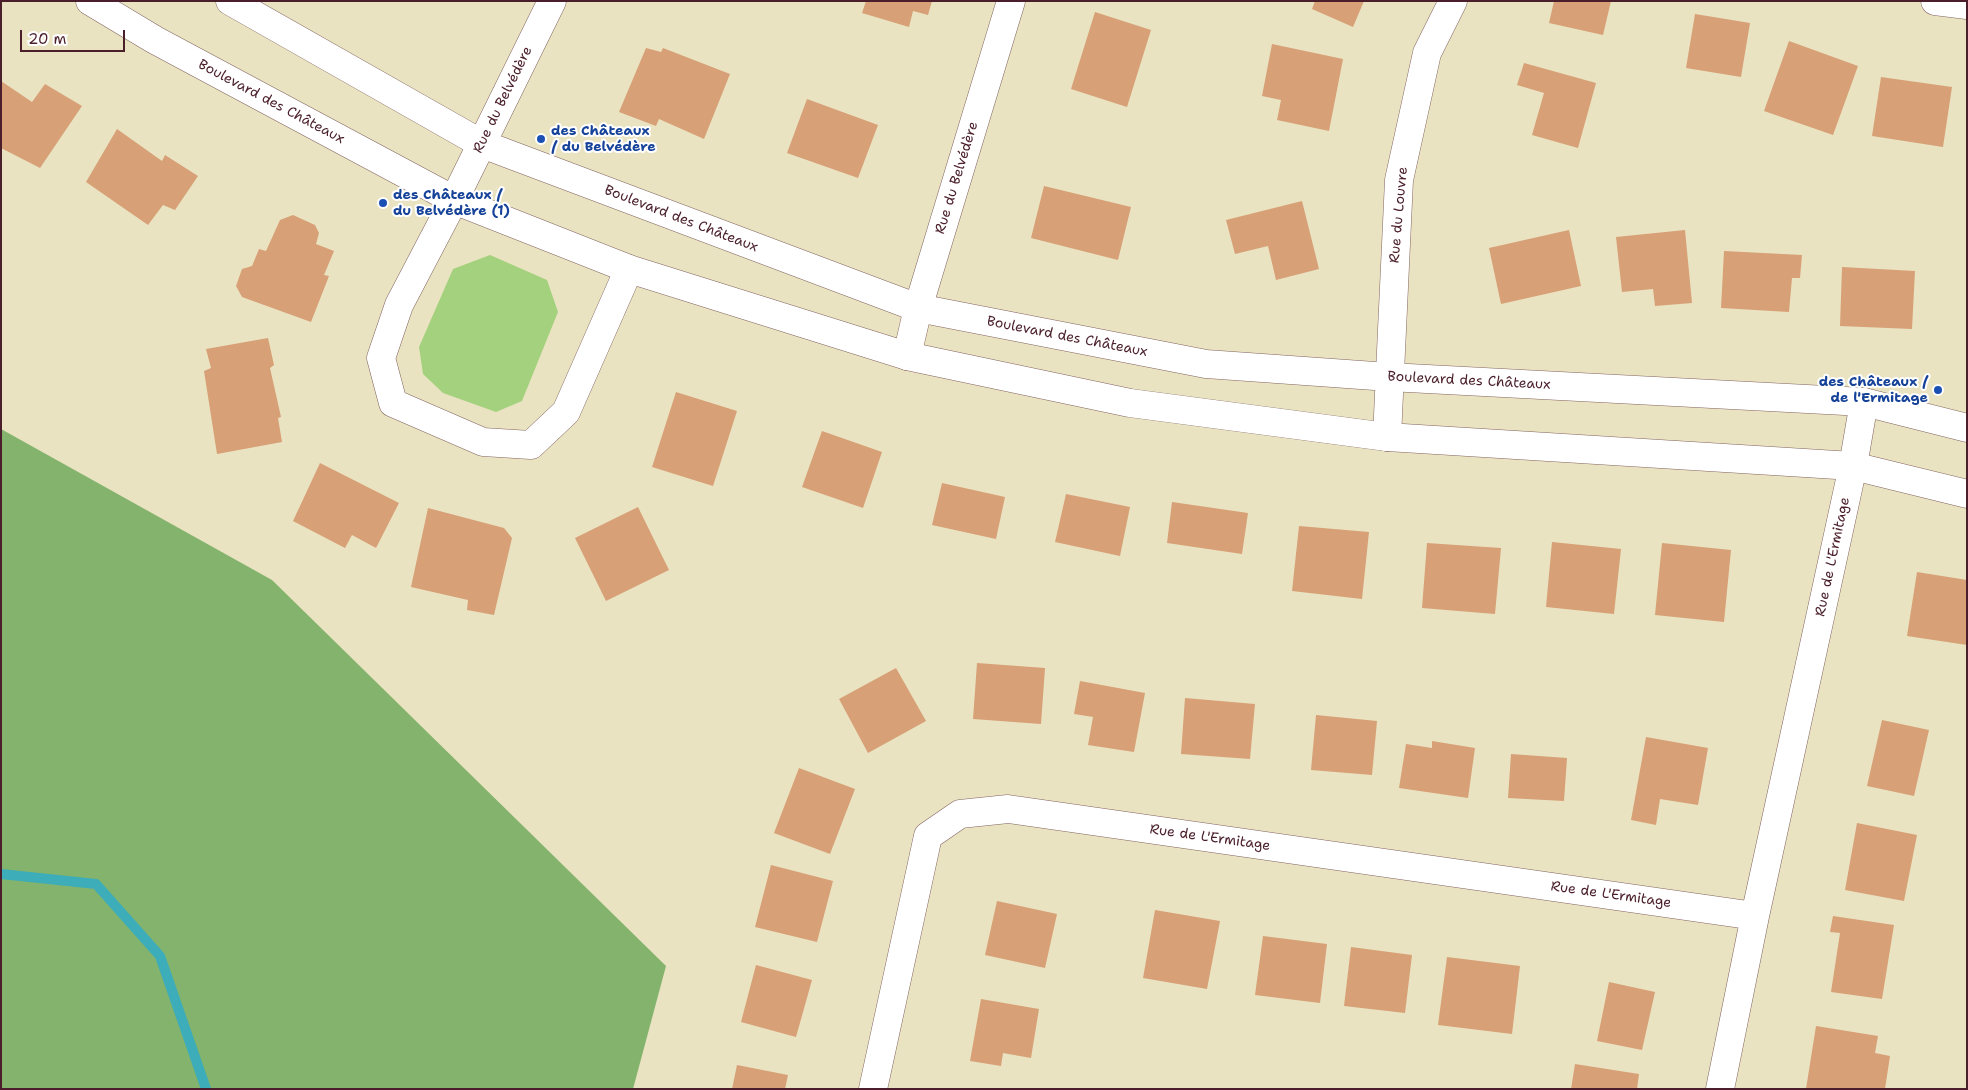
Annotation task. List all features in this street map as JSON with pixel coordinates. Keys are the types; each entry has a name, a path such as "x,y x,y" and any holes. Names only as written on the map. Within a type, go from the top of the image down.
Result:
{"street":[{"name":"Boulevard des Châteaux","path":"90,1 154,40 454,200 629,269 906,356 1130,403 1387,437 1853,466 1967,494"},
{"name":"Boulevard des Châteaux","path":"230,1 482,144 918,308 1206,364 1389,377 1864,402 1967,428"},
{"name":"Rue du Belvédère","path":"454,200 552,1"},
{"name":"Rue du Belvédère","path":"906,356 918,308 1011,1"},
{"name":"Rue du Louvre","path":"1387,437 1399,180 1427,54 1453,1"},
{"path":"1935,1 1967,5"},
{"path":"454,200 399,305 380,358 393,403 483,442 531,445 566,412 629,269"},
{"name":"Rue de L'Ermitage","path":"1720,1089 1755,916 1853,466 1864,402"},
{"name":"Rue de L'Ermitage","path":"873,1089 928,836 960,814 1008,809 1755,916"}],"green space":[{"path":"490,255 547,280 558,312 522,401 496,412 443,393 423,374 419,347 453,269"},
{"path":"1,429 272,580 666,966 633,1089 1,1089"}],"building":[{"path":"866,1 932,1 928,15 913,11 909,27 862,13"},
{"path":"1315,1 1364,1 1353,27 1312,9"},
{"path":"1554,1 1611,1 1603,35 1549,23"},
{"path":"1095,12 1151,30 1127,107 1071,89"},
{"path":"1695,14 1750,23 1741,77 1686,68"},
{"path":"1789,41 1858,66 1833,135 1764,111"},
{"path":"1272,44 1343,59 1329,131 1277,120 1281,100 1262,96"},
{"path":"646,48 661,52 663,48 730,74 704,139 659,119 656,126 619,112"},
{"path":"1524,63 1596,83 1578,148 1532,135 1544,93 1517,85"},
{"path":"1881,77 1952,87 1943,147 1872,136"},
{"path":"1,81 32,102 45,84 82,106 40,168 1,148"},
{"path":"807,99 878,125 858,178 787,153"},
{"path":"117,129 162,161 165,155 198,176 175,210 163,205 148,225 86,182"},
{"path":"1044,186 1131,207 1118,260 1031,238"},
{"path":"1302,201 1319,269 1276,280 1268,246 1235,254 1226,220"},
{"path":"293,215 315,225 319,233 316,244 334,251 324,275 329,276 311,322 242,297 236,286 242,269 252,266 259,249 266,251 280,220"},
{"path":"1569,230 1581,286 1501,304 1489,248"},
{"path":"1685,230 1692,303 1655,306 1653,289 1622,292 1616,237"},
{"path":"1724,251 1802,255 1800,278 1792,278 1789,312 1721,308"},
{"path":"1842,267 1915,271 1912,329 1840,326"},
{"path":"268,338 274,365 270,368 281,417 278,418 282,442 217,454 204,371 211,368 206,349"},
{"path":"676,392 737,411 713,486 652,467"},
{"path":"822,431 882,452 863,508 802,487"},
{"path":"320,463 399,503 376,548 352,535 345,548 293,521"},
{"path":"942,483 1005,497 996,539 932,525"},
{"path":"1066,494 1130,507 1120,556 1055,542"},
{"path":"1172,502 1248,513 1242,554 1167,543"},
{"path":"638,507 669,570 606,601 575,538"},
{"path":"428,508 504,528 512,538 494,615 467,610 468,600 411,587"},
{"path":"1299,526 1369,532 1362,599 1292,591"},
{"path":"1552,542 1621,549 1614,614 1546,607"},
{"path":"1427,543 1501,548 1495,614 1422,608"},
{"path":"1662,543 1731,550 1724,622 1655,615"},
{"path":"1917,572 1967,580 1967,645 1907,636"},
{"path":"977,663 1045,668 1041,724 973,719"},
{"path":"896,668 926,721 868,753 839,699"},
{"path":"1080,681 1145,693 1134,752 1088,745 1093,717 1074,714"},
{"path":"1185,698 1255,704 1250,759 1181,754"},
{"path":"1316,715 1377,721 1372,775 1311,770"},
{"path":"1882,720 1929,730 1914,796 1867,786"},
{"path":"1646,737 1708,748 1698,805 1660,799 1656,825 1631,820"},
{"path":"1432,741 1475,748 1468,798 1399,788 1406,744 1432,748"},
{"path":"1511,754 1567,758 1564,801 1508,798"},
{"path":"799,768 855,789 830,854 774,833"},
{"path":"1857,823 1917,835 1904,901 1845,890"},
{"path":"771,865 833,881 817,942 755,927"},
{"path":"997,901 1057,914 1045,968 985,955"},
{"path":"1155,910 1220,921 1207,989 1143,978"},
{"path":"1833,916 1894,925 1882,999 1831,992 1840,933 1830,932"},
{"path":"1263,936 1327,944 1320,1003 1255,995"},
{"path":"1351,947 1412,955 1405,1013 1344,1006"},
{"path":"1447,957 1520,966 1512,1034 1438,1025"},
{"path":"756,965 812,980 796,1037 741,1022"},
{"path":"1609,982 1655,992 1642,1050 1597,1041"},
{"path":"981,999 1039,1009 1031,1058 1003,1053 1001,1066 970,1061"},
{"path":"1816,1026 1878,1036 1875,1053 1890,1056 1885,1089 1806,1089"},
{"path":"1575,1064 1639,1074 1637,1089 1571,1089"},
{"path":"737,1065 788,1075 785,1089 732,1089"}],"waterway":[{"path":"1,874 96,884 160,956 206,1089"}],"place":[{"name":"des Châteaux / du Belvédère","path":"541,139"},
{"name":"des Châteaux / du Belvédère (1)","path":"383,203"},
{"name":"des Châteaux / de l'Ermitage","path":"1938,390"}]}
